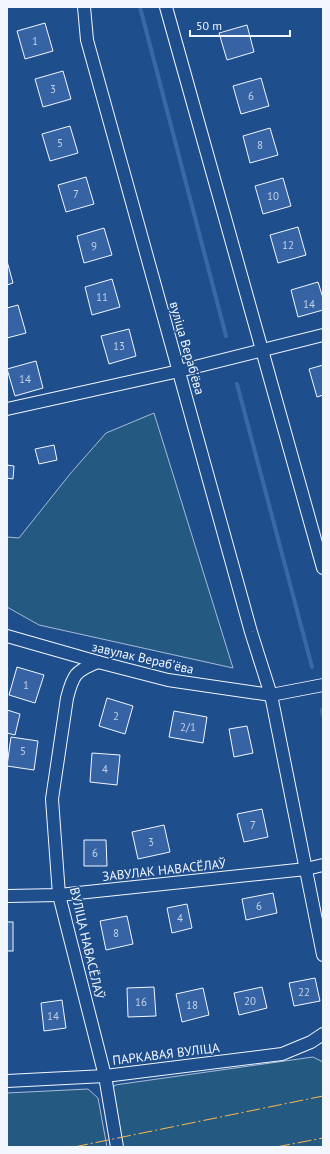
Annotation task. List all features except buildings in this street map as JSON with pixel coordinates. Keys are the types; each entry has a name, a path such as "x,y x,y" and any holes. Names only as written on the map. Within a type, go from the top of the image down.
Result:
{"street":[{"name":"вуліца Верабʼёва","path":"84,7 87,40 178,371 270,695 323,954"},
{"path":"166,7 323,568"},
{"path":"7,410 178,371 323,335"},
{"name":"завулак Верабʼёва","path":"7,636 168,680 270,695 323,685"},
{"name":"ВУЛІЦА НАВАСЁЛАЎ","path":"98,662 79,671 71,682 66,698 52,800 59,894 105,1076 116,1147"},
{"name":"ЗАВУЛАК НАВАСЁЛАЎ","path":"7,896 59,894 306,869 323,865"},
{"name":"ПАРКАВАЯ ВУЛІЦА","path":"7,1081 105,1076 282,1054 311,1042 323,1034"}],"shaded area":[{"path":"154,413 233,668 39,625 7,607 7,537 19,538 70,474 106,433"},
{"path":"313,1057 323,1062 323,1147 121,1147 111,1091 115,1085"},
{"path":"88,1089 98,1098 107,1147 7,1147 7,1093"}],"waterway":[{"path":"140,7 226,336"},
{"path":"237,384 312,667"},
{"path":"322,710 323,715"}],"power":[{"path":"74,1147 323,1096"},
{"path":"276,1147 323,1138"}]}
